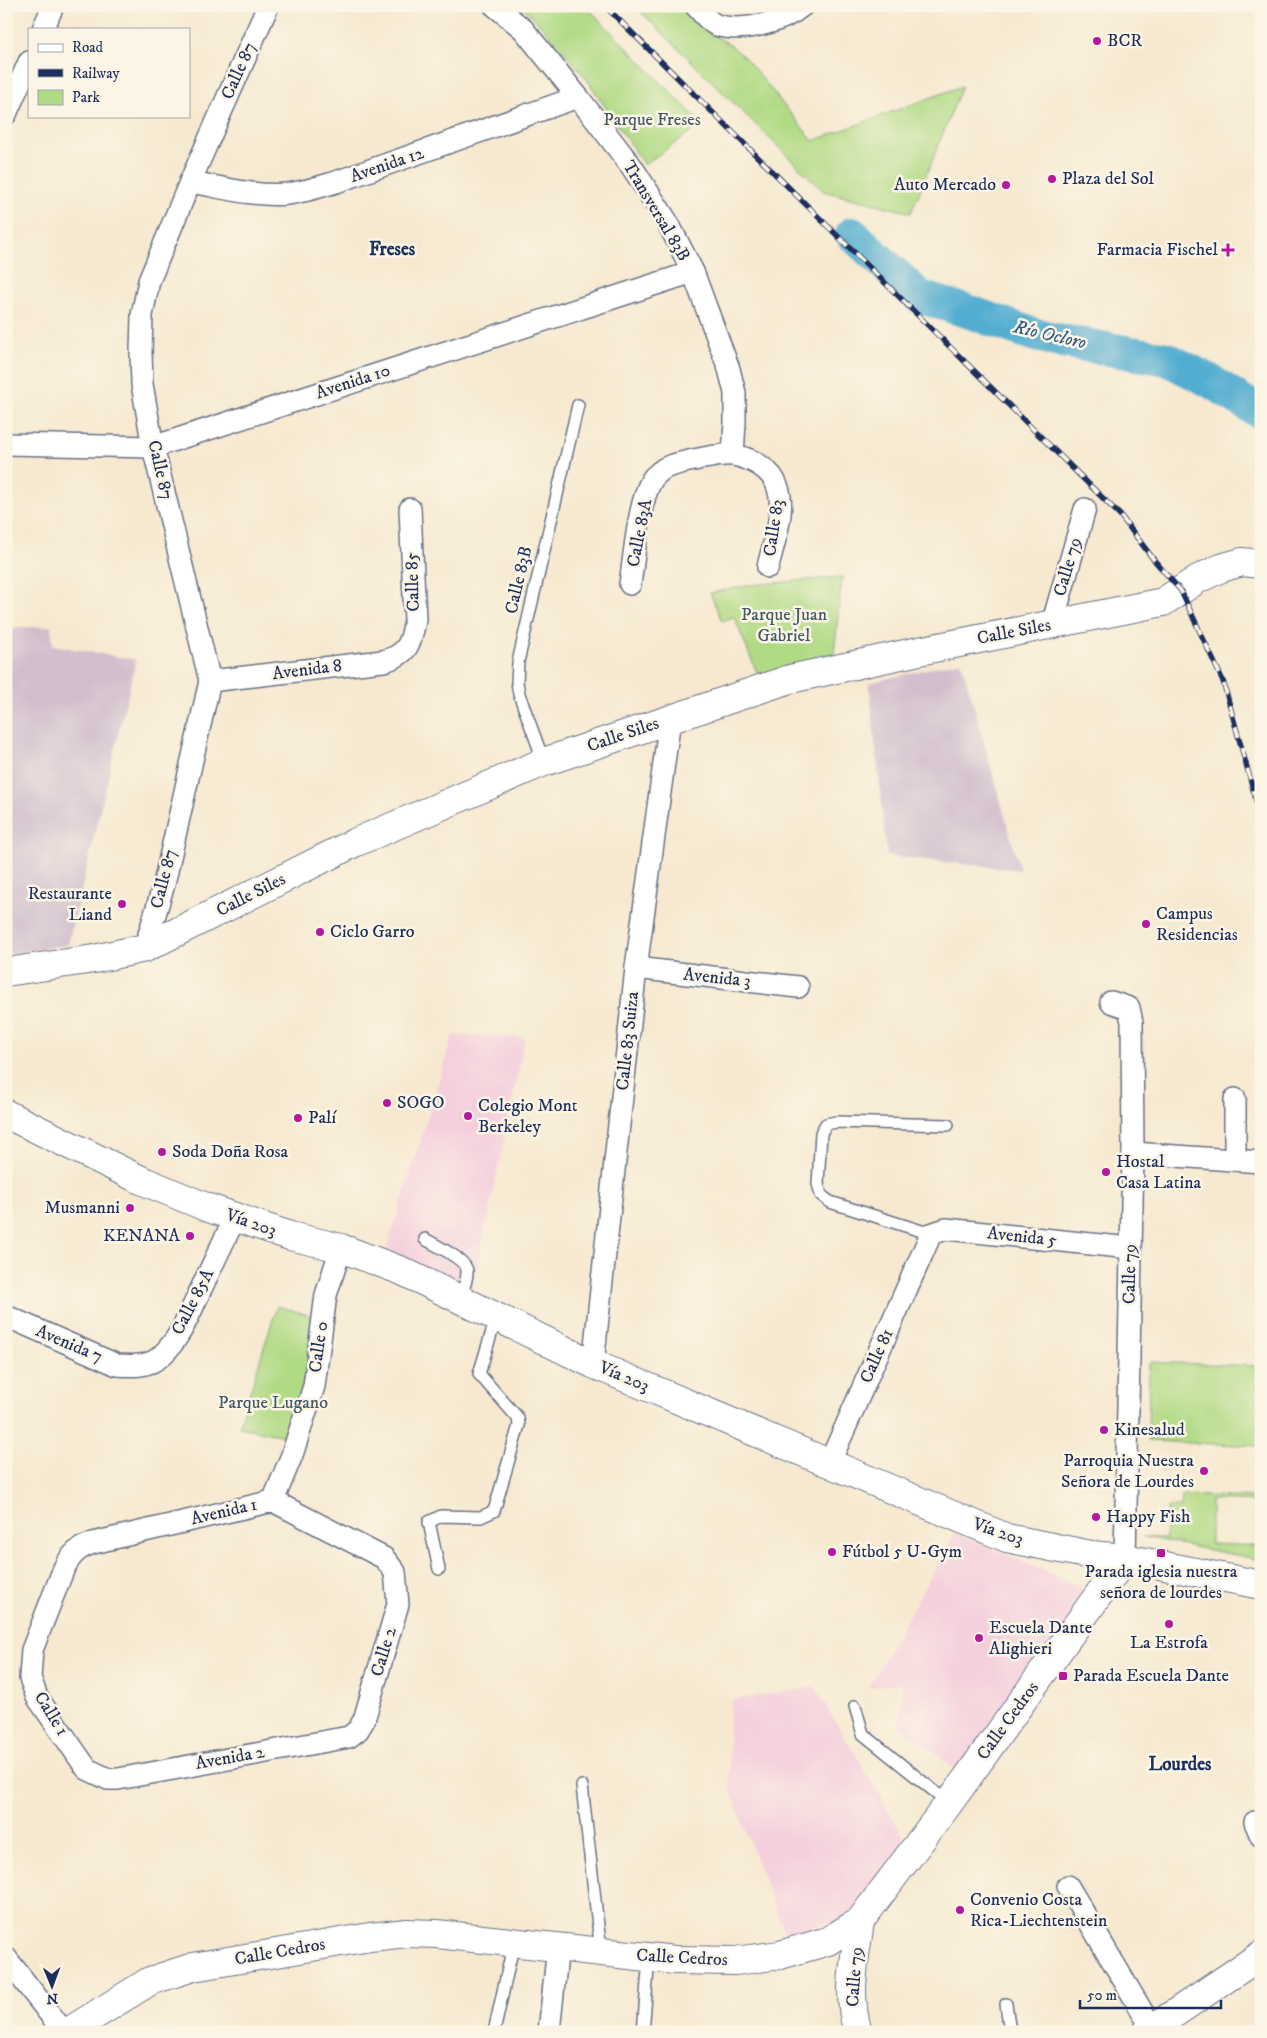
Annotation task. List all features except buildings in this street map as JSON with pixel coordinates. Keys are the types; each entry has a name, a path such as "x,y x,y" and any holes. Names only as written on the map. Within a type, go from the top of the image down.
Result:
{"street":[{"path":"43,28 53,6"},
{"name":"Calle 87","path":"145,948 164,884 210,681 153,447 142,384 140,352 142,315 149,281 190,182 268,6"},
{"name":"Transversal 83B","path":"495,6 523,30 578,97 632,167 668,223 693,272 720,341 735,392 733,455"},
{"path":"696,6 714,24 732,28 764,25 797,11 802,6"},
{"path":"6,114 28,64"},
{"name":"Avenida 12","path":"190,182 260,194 286,194 311,189 336,182 578,97"},
{"name":"Avenida 10","path":"6,444 153,447 693,272"},
{"name":"Calle 83","path":"733,455 766,469 778,487 780,499 779,514 768,567"},
{"name":"Calle 83A","path":"630,584 642,510 654,477 668,466 733,455"},
{"name":"Calle 85","path":"402,653 412,637 414,620 410,509"},
{"name":"Calle 79","path":"1052,625 1085,509"},
{"name":"Calle Siles","path":"6,972 94,959 145,948 354,843 544,762 670,719 790,680 1163,602 1198,579 1221,568 1242,562 1261,564"},
{"name":"Avenida 8","path":"210,681 383,661 394,658 402,653"},
{"name":"Calle 83 Suiza","path":"593,1364 636,968 670,719"},
{"name":"Avenida 3","path":"636,968 798,987"},
{"name":"Calle 79","path":"1111,1002 1129,1008 1132,1022 1133,1154 1125,1558"},
{"path":"1235,1099 1235,1160"},
{"name":"Vía 203","path":"6,1114 141,1180 235,1218 290,1236 341,1248 402,1271 593,1364 1007,1538 1091,1555 1125,1558 1261,1585"},
{"path":"1133,1154 1261,1162"},
{"name":"Calle 85A","path":"133,1366 147,1364 160,1357 175,1339 186,1321 235,1218"},
{"name":"Avenida 5","path":"927,1241 946,1229 1130,1248"},
{"name":"Calle 81","path":"830,1464 927,1241"},
{"name":"Calle 0","path":"274,1501 292,1455 314,1386 326,1296 341,1248"},
{"name":"Avenida 7","path":"6,1316 117,1365 133,1366"},
{"name":"Avenida 1","path":"70,1558 80,1547 93,1543 274,1501 384,1558 395,1572"},
{"name":"Calle 1","path":"70,1558 64,1568 32,1650 30,1678 37,1697 87,1769 100,1776"},
{"name":"Calle Cedros","path":"66,2032 150,1981 192,1967 406,1932 558,1946 675,1960 735,1961 780,1955 828,1941 860,1922 949,1803 1125,1558"},
{"name":"Calle 2","path":"358,1730 364,1720 398,1604 395,1572"},
{"name":"Avenida 2","path":"100,1776 108,1779 118,1779 349,1737 358,1730"},
{"path":"1068,1886 1149,2030 1261,1955"},
{"name":"Calle 79","path":"858,2032 852,2014 851,1982 860,1922"},
{"path":"549,2032 558,1946"},
{"path":"6,1958 66,2032"}],"lane":[{"name":"Calle 83B","path":"544,762 519,694 517,682 518,662 578,405"},
{"path":"927,1241 830,1202 821,1195 818,1184 821,1133 826,1124 836,1122 948,1125"},
{"path":"425,1240 460,1260 468,1271 460,1299"},
{"path":"440,1569 429,1522 441,1516 481,1517 494,1511 519,1425 518,1418 479,1374 496,1318"},
{"path":"855,1706 863,1734 949,1803"},
{"path":"582,1786 601,1952"},
{"path":"494,2032 514,1942"},
{"path":"643,2032 649,1958"},
{"path":"1006,2004 1010,2032"}],"shaded area":[{"path":"51,626 53,645 136,660 68,945 6,954 6,628"},
{"path":"961,661 1020,870 887,856 869,683"},
{"name":"Colegio Mont Berkeley","path":"453,1035 525,1038 471,1298 385,1255"},
{"name":"Escuela Dante Alighieri","path":"955,1533 1094,1592 962,1774 899,1726 903,1683 868,1688"},
{"path":"815,1687 907,1842 873,1893 844,1917 787,1939 730,1789 729,1722 732,1700"}],"green space":[{"name":"Parque Freses","path":"522,6 586,6 702,124 644,165 586,78"},
{"path":"635,6 684,6 714,35 732,46 748,61 813,141 962,86 911,213 823,191"},
{"name":"Parque Juan Gabriel","path":"842,577 834,655 758,675 734,617 722,621 710,593 751,585"},
{"name":"Parque Lugano","path":"277,1306 313,1316 304,1385 289,1437 239,1427"},
{"path":"1149,1362 1261,1366 1261,1389 1258,1389 1257,1405 1261,1405 1261,1446 1148,1441"},
{"path":"1182,1495 1261,1498 1261,1502 1211,1500 1211,1544 1261,1546 1261,1560 1143,1537 1166,1538 1167,1507 1181,1507"}],"waterway":[{"name":"Río Ocloro","path":"852,234 920,297 1032,334 1167,359 1212,382 1261,413"}],"railway":[{"path":"605,6 1120,515 1154,560 1181,591 1223,681 1261,818"}],"place":[{"name":"BCR","path":"1097,41"},
{"name":"Plaza del Sol","path":"1052,179"},
{"name":"Auto Mercado","path":"1006,185"},
{"name":"Farmacia Fischel","path":"1228,250"},
{"name":"Restaurante Liand","path":"122,904"},
{"name":"Campus Residencias","path":"1146,924"},
{"name":"Ciclo Garro","path":"320,932"},
{"name":"SOGO","path":"387,1103"},
{"name":"Colegio Mont Berkeley","path":"468,1116"},
{"name":"Palí","path":"298,1118"},
{"name":"Soda Doña Rosa","path":"162,1152"},
{"name":"Hostal Casa Latina","path":"1106,1172"},
{"name":"Musmanni","path":"130,1208"},
{"name":"KENANA","path":"190,1236"},
{"name":"Kinesalud","path":"1104,1430"},
{"name":"Parroquia Nuestra Señora de Lourdes","path":"1204,1471"},
{"name":"Happy Fish","path":"1096,1517"},
{"name":"Fútbol 5 U-Gym","path":"832,1552"},
{"name":"Parada iglesia nuestra señora de lourdes","path":"1161,1553"},
{"name":"La Estrofa","path":"1169,1624"},
{"name":"Escuela Dante Alighieri","path":"979,1638"},
{"name":"Parada Escuela Dante","path":"1063,1676"},
{"name":"Convenio Costa Rica-Liechtenstein","path":"960,1910"}],"district":[{"name":"Freses","path":"392,249"},
{"name":"Lourdes","path":"1180,1764"}]}
